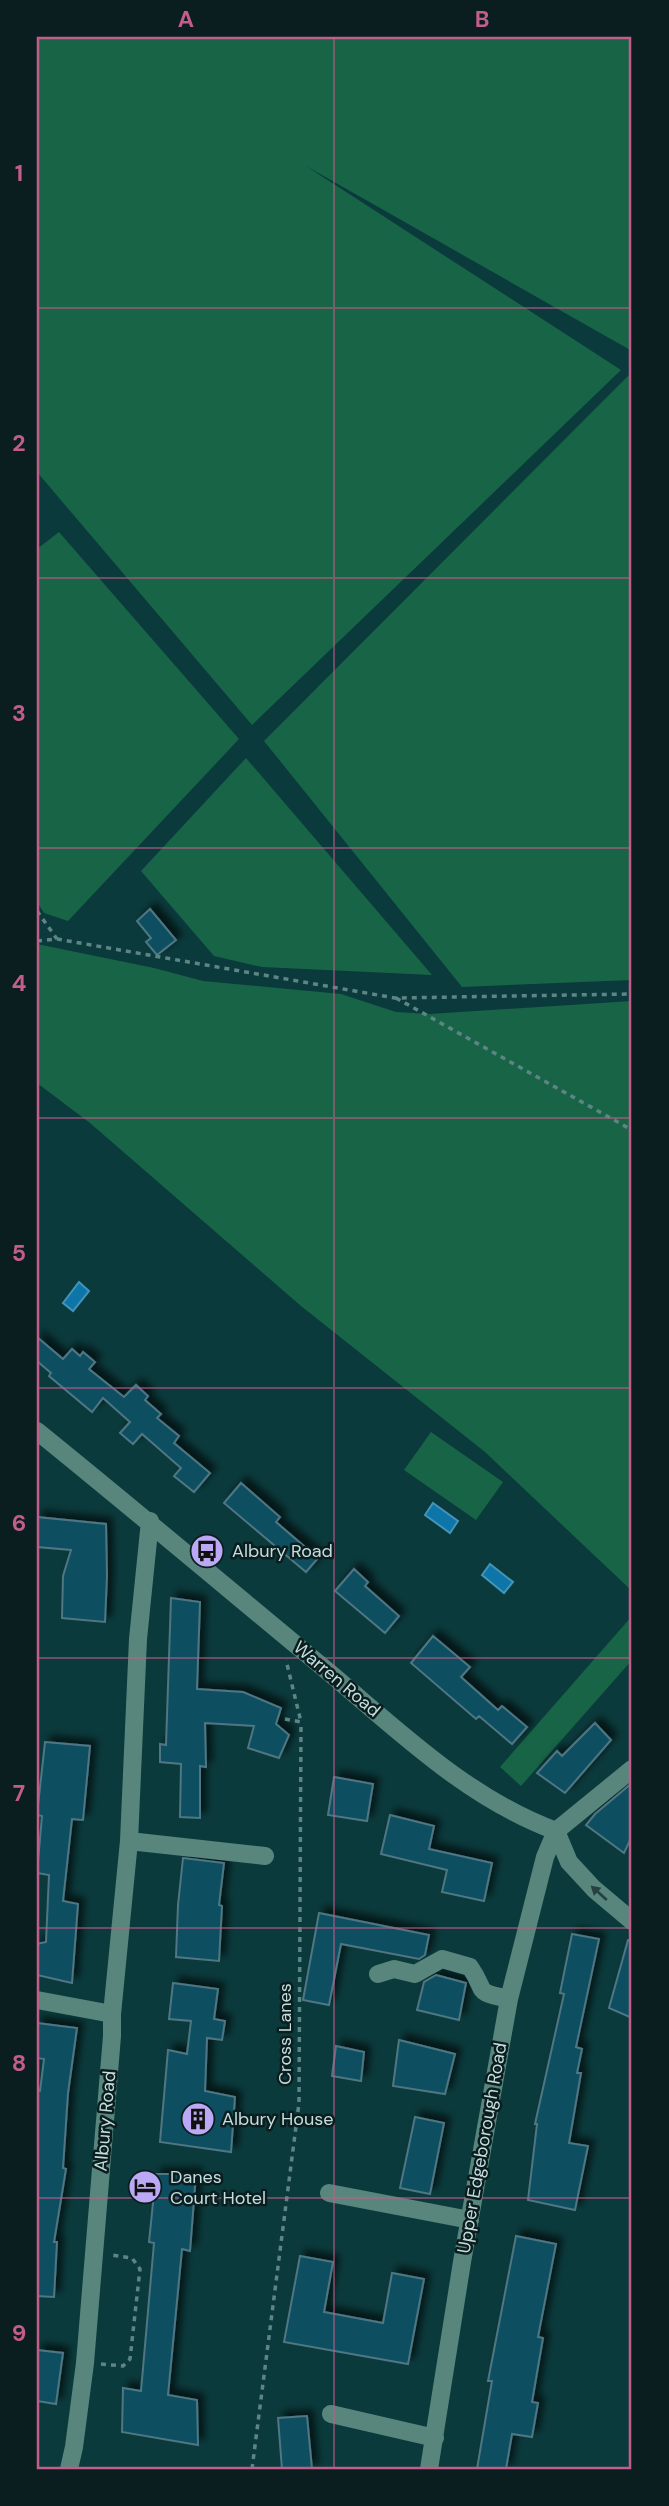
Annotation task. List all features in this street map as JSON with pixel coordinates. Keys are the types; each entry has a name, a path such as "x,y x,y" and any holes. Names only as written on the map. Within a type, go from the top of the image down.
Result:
{"street":[{"name":"Warren Road","path":"37,1431 149,1521 456,1778 527,1821 556,1831"},
{"name":"Albury Road","path":"69,2469 85,2363 112,2014 129,1841 137,1652 149,1521"},
{"path":"632,1769 556,1831 569,1862 594,1889 632,1921"},
{"name":"Upper Edgeborough Road","path":"429,2469 509,1999 545,1857 556,1831"},
{"path":"129,1841 265,1856"},
{"path":"378,1974 394,1969 415,1974 442,1959 470,1967 485,1994 509,1999"},
{"path":"37,2000 112,2014"},
{"path":"329,2193 470,2220"},
{"path":"331,2414 435,2438"}],"path":[{"path":"37,911 57,939"},
{"path":"37,941 57,939 395,998 632,994"},
{"path":"395,998 632,1130"},
{"name":"Cross Lanes","path":"252,2469 299,2103 302,1722 278,1630"},
{"path":"285,1719 302,1722"},
{"path":"85,2363 123,2366 130,2359 139,2269 132,2258 94,2253"}],"green space":[{"path":"37,37 632,37 632,351 306,166 621,370 252,725 37,472"},
{"path":"632,372 632,980 462,987 264,741"},
{"path":"59,532 239,739 68,921 44,913 37,902 37,549"},
{"path":"246,758 432,975 262,967 214,956 141,871"},
{"path":"37,944 203,981 341,994 396,1012 430,1014 632,1001 632,1591 485,1452 301,1306 90,1123 37,1083"},
{"path":"431,1432 503,1482 476,1520 404,1470"},
{"path":"632,1616 632,1660 521,1786 500,1767"}],"water":[{"path":"79,1282 89,1291 73,1311 63,1303"},
{"path":"433,1503 458,1521 450,1533 425,1515"},
{"path":"490,1564 513,1582 504,1593 482,1575"}],"building":[{"path":"150,909 176,940 157,955 146,942 151,938 137,921"},
{"path":"37,1337 63,1359 72,1349 80,1356 83,1352 95,1362 89,1369 124,1397 136,1385 148,1396 145,1400 161,1414 157,1418 179,1436 174,1443 210,1473 194,1492 174,1476 181,1468 142,1434 133,1444 120,1433 130,1422 103,1398 92,1412 49,1376 51,1373 37,1361"},
{"path":"241,1483 280,1517 276,1522 318,1558 306,1572 224,1503"},
{"path":"37,1517 106,1524 105,1622 62,1618 63,1576 71,1550 37,1547"},
{"path":"354,1569 368,1582 365,1586 399,1616 385,1633 335,1591"},
{"path":"171,1598 200,1602 197,1689 243,1692 281,1708 276,1724 289,1735 279,1758 248,1748 254,1726 205,1723 206,1767 200,1766 200,1818 180,1817 181,1764 160,1762 160,1744 166,1745"},
{"path":"433,1636 470,1667 461,1677 498,1710 502,1706 527,1727 512,1744 479,1716 476,1719 411,1663"},
{"path":"595,1723 611,1740 565,1793 537,1773 557,1751 562,1756"},
{"path":"45,1742 90,1746 83,1820 72,1819 63,1901 78,1904 72,1983 37,1975 37,1944 46,1942 49,1875 37,1873 42,1816 37,1815"},
{"path":"334,1777 373,1784 367,1821 328,1815"},
{"path":"632,1783 632,1836 624,1853 586,1825"},
{"path":"390,1815 434,1826 429,1849 492,1863 484,1901 442,1892 447,1870 381,1854"},
{"path":"183,1858 224,1863 219,1905 222,1906 219,1961 176,1957"},
{"path":"319,1913 429,1935 425,1955 419,1959 341,1944 329,2005 303,2000"},
{"path":"572,1934 599,1939 576,2047 582,2049 577,2073 581,2073 569,2143 588,2146 575,2210 528,2200 535,2124 564,1994 560,1993"},
{"path":"628,1940 632,1940 632,2018 609,2008"},
{"path":"436,1975 466,1983 459,2020 417,2010 424,1982"},
{"name":"Albury House","path":"173,1983 218,1989 214,2019 225,2021 222,2040 207,2038 205,2091 235,2097 231,2152 160,2142 168,2050 187,2054 191,2021 169,2019"},
{"path":"37,2023 77,2028 68,2093 63,2168 66,2169 54,2242 57,2242 54,2297 37,2296 37,2090 40,2091 44,2059 37,2058"},
{"path":"399,2040 455,2054 445,2094 393,2086"},
{"path":"336,2046 364,2052 361,2081 332,2076"},
{"path":"415,2117 444,2123 430,2194 400,2188"},
{"path":"156,2174 196,2174 190,2251 182,2249 168,2395 197,2400 198,2445 122,2432 123,2388 141,2391 154,2243 149,2242"},
{"path":"516,2236 556,2244 538,2337 543,2338 532,2402 538,2403 532,2437 512,2434 506,2469 477,2469 492,2381 488,2381"},
{"path":"300,2256 333,2262 324,2312 383,2323 392,2273 424,2279 408,2364 284,2342"},
{"path":"37,2350 63,2353 56,2404 37,2401"},
{"path":"307,2416 312,2469 282,2469 278,2418"}],"place":[{"name":"Albury Road","path":"207,1551"},
{"name":"Albury House","path":"198,2119"},
{"name":"Danes Court Hotel","path":"145,2187"}]}
